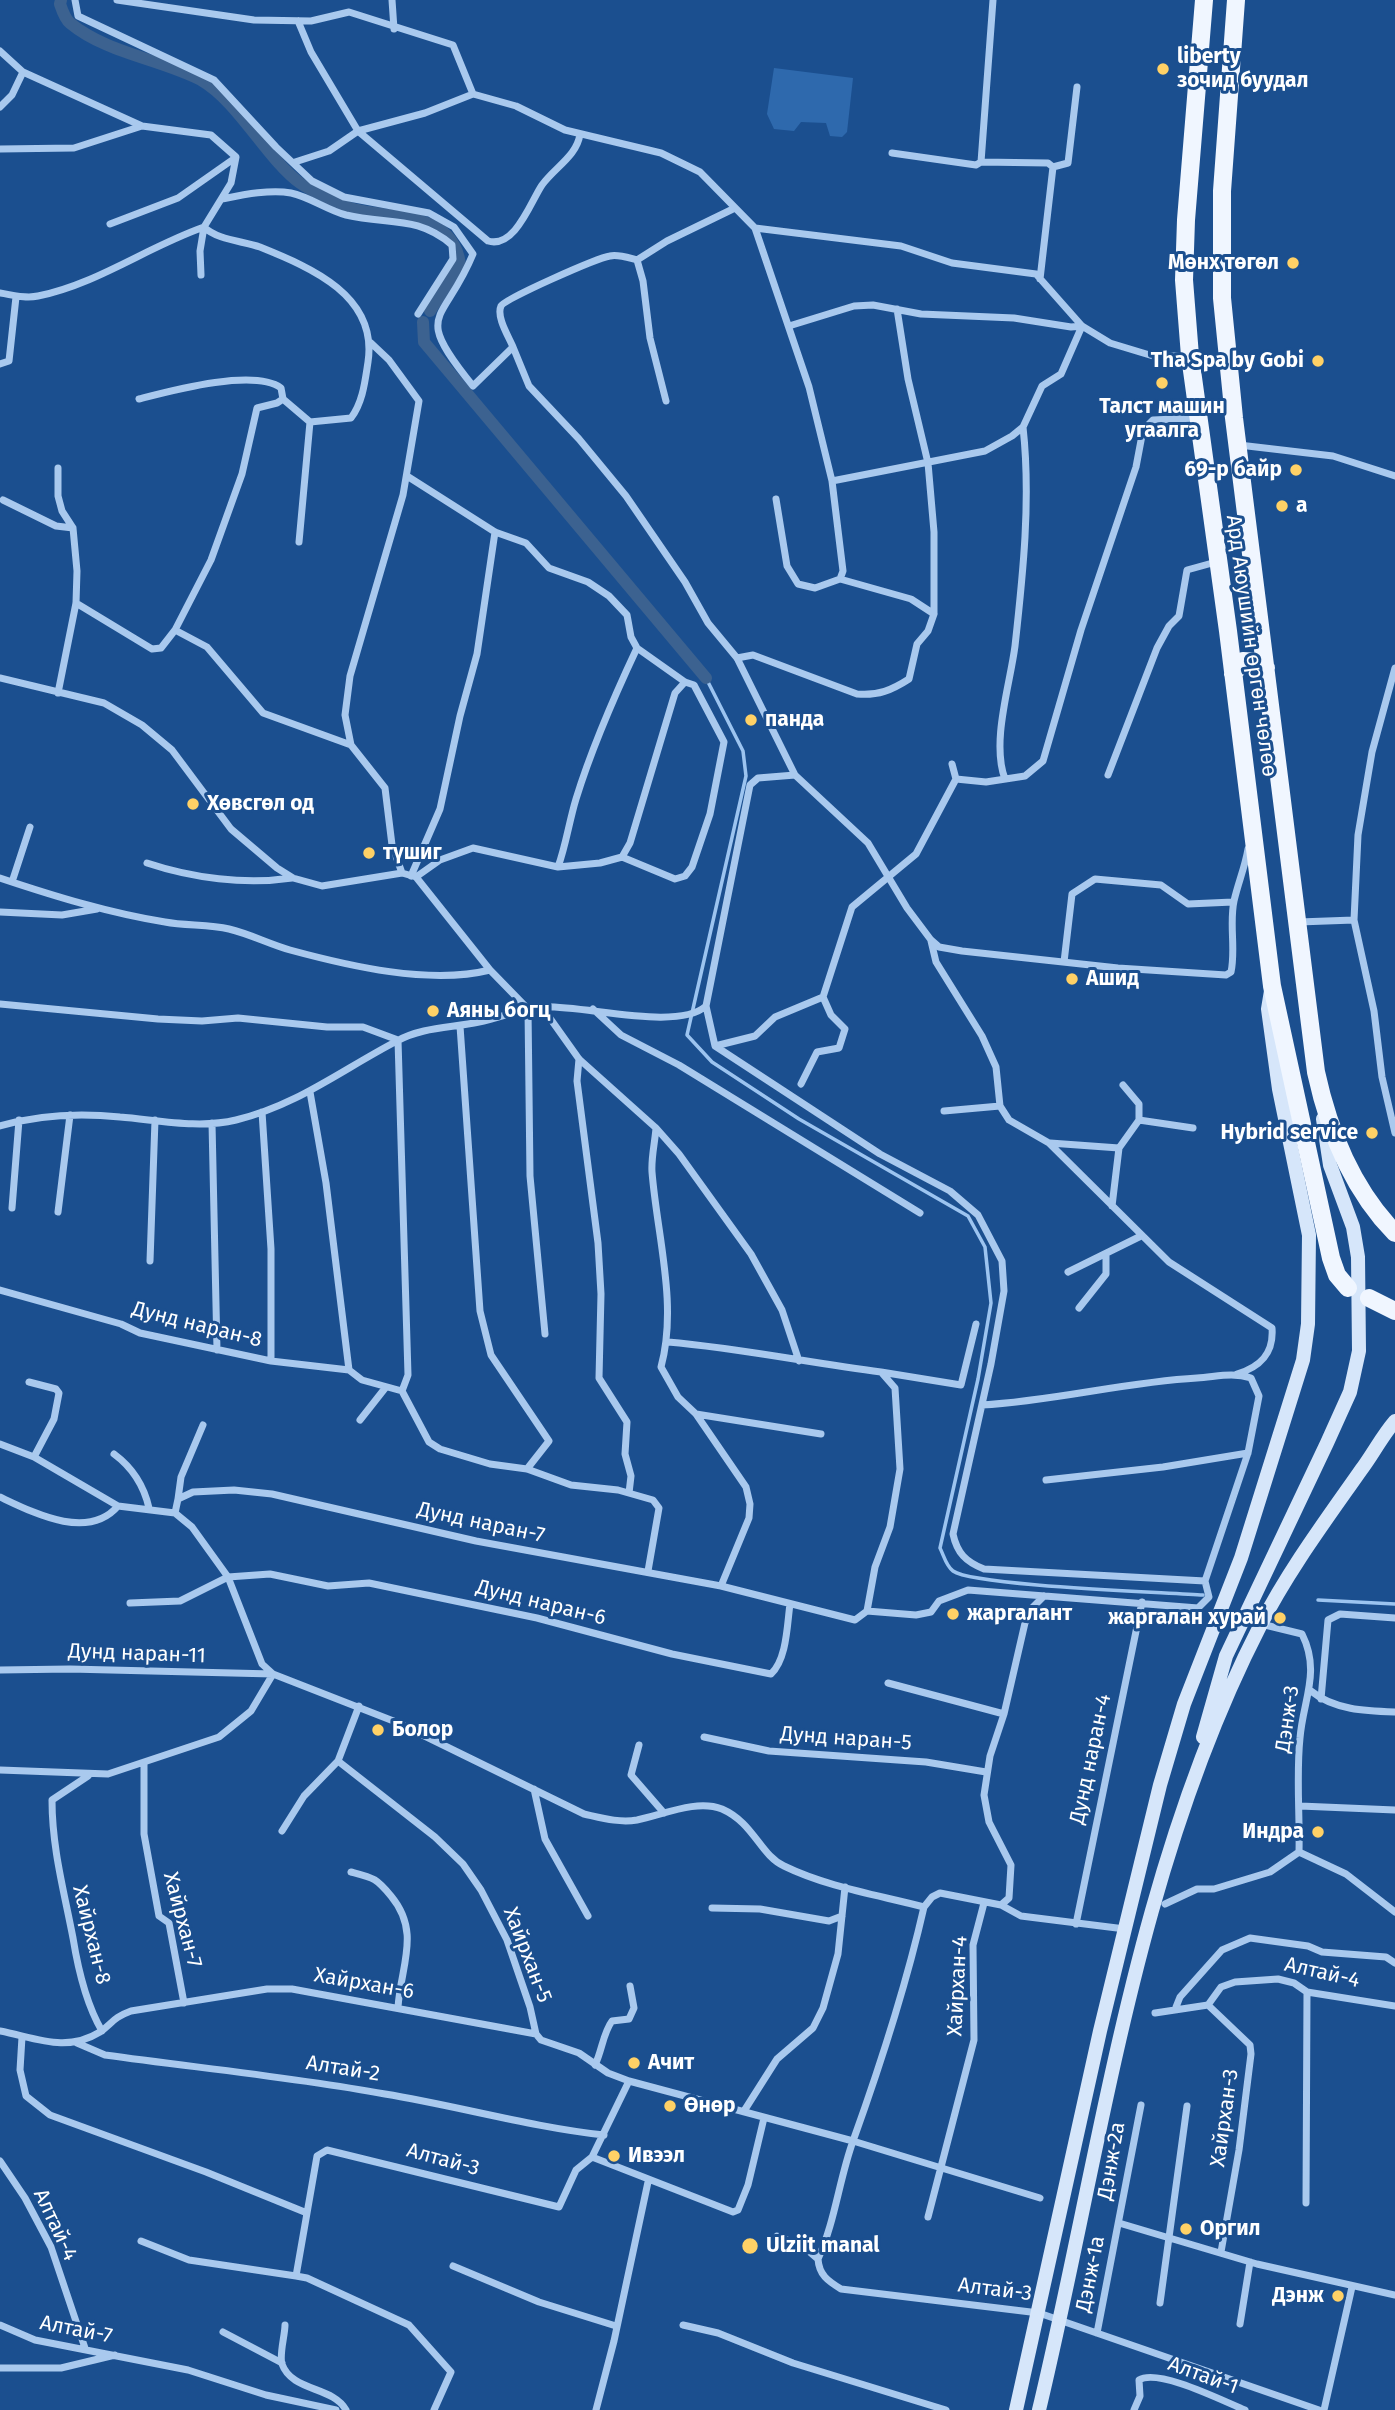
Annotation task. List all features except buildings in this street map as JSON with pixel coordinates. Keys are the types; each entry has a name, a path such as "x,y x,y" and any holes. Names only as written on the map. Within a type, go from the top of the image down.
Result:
{"main road":[{"name":"Ард Аюушийн өргөн чөлөө","path":"1204,0 1184,280 1197,418 1228,631 1272,986 1331,1258 1337,1275 1348,1288"},
{"name":"Ард Аюушийн өргөн чөлөө","path":"1236,0 1221,243 1225,341 1316,1072 1334,1139 1369,1201 1395,1233"},
{"path":"1228,631 1233,638 1244,644 1254,638 1260,626"},
{"path":"1233,674 1243,661 1260,662 1266,668"},
{"path":"1016,2410 1160,1785 1184,1704 1241,1558 1303,1360 1308,1324 1309,1235 1279,1089 1268,1009 1272,986"},
{"path":"1159,1907 1226,1656 1350,1392 1359,1351 1359,1257 1353,1227 1330,1165 1316,1072"},
{"path":"1368,1298 1395,1311"},
{"path":"1039,2410 1121,2036 1195,1779 1225,1700 1261,1624 1339,1500 1395,1421"}],"street":[{"path":"75,0 78,16 214,79 276,147 295,162 312,181 344,197 429,214 454,227 473,254 436,318 438,332 455,364 473,386 513,347"},
{"path":"117,0 254,20 298,21 349,12 394,29 453,45 473,94"},
{"path":"392,0 394,29"},
{"path":"981,162 993,0"},
{"path":"298,21 311,52 358,131 494,242 502,240 518,226 541,187 579,146 580,134"},
{"path":"0,51 23,72 142,126 211,135 236,157"},
{"path":"0,107 12,95 23,72"},
{"path":"892,153 976,164 1048,163 1053,167 1062,167 1068,163 1077,87"},
{"path":"295,162 329,151 358,131 425,113 473,94 516,106 580,134 620,141 700,172 755,228 789,326 809,387 832,481 843,571 840,579"},
{"path":"0,149 74,148 142,126"},
{"path":"201,275 200,251 204,228 231,183 236,157"},
{"path":"110,223 178,198 236,157"},
{"path":"1040,279 1053,167"},
{"path":"221,199 290,193 345,215 416,224 435,230 452,245 453,260 418,314"},
{"path":"735,208 667,241 637,260 612,255 574,268 534,290 509,298 502,304 499,313 530,386 626,496 685,582 708,623 737,658 795,775 868,842 931,940 939,947 962,951 1226,975 1231,972 1234,959 1233,902 1245,871 1251,824"},
{"path":"0,293 16,297 36,297 130,263 174,238 204,228 260,247 344,290 366,321 371,343 359,407 351,418 310,422 283,399 281,388 275,384 248,381 184,387 139,399"},
{"path":"755,228 901,246 952,263 1036,274 1082,326 1110,343 1153,356 1191,356"},
{"path":"637,260 643,281 650,338 666,401"},
{"path":"0,364 9,361 16,297"},
{"path":"789,326 854,306 873,304 897,309 1082,326"},
{"path":"737,658 752,655 826,684 873,695 894,688 909,678 917,644 928,631 934,614 934,531 928,463 908,379 897,309"},
{"path":"1004,779 1000,765 1000,747 1015,646 1029,478 1023,427 1042,386 1061,374 1082,326"},
{"path":"371,343 389,360 419,401 407,477 350,676 345,715 351,745 385,788 393,845 402,873"},
{"path":"76,603 152,649 161,648 176,630 211,560 242,474 257,408 283,399"},
{"path":"956,779 986,782 1031,774 1043,761 1081,630 1136,467 1143,430 1153,419 1197,418"},
{"path":"299,542 310,422"},
{"path":"832,481 985,451 1023,427"},
{"path":"1238,444 1333,456 1395,476"},
{"path":"58,468 62,511 73,528 77,571 76,603 58,693"},
{"path":"407,477 495,532 526,543 549,569 588,582 609,596 627,615 631,637 637,649 685,682 694,685 724,742 710,814 692,867 685,876 675,879 622,857 600,863 558,867 473,848 440,860 414,876"},
{"path":"776,499 787,566 797,584 815,588 840,579 911,599 934,614"},
{"path":"3,500 57,527 73,528"},
{"path":"414,876 440,808 477,654 495,532"},
{"path":"1108,775 1157,648 1169,626 1179,616 1187,570 1217,562"},
{"path":"176,630 207,647 262,712 351,745"},
{"path":"558,867 571,829 575,802 595,745 637,649"},
{"path":"1395,668 1372,752 1358,835 1354,920 1374,1011 1382,1077 1395,1133"},
{"path":"0,678 104,703 142,725 172,750 231,829 276,868 293,878 323,886 402,873 414,876 490,970 528,1009 530,1176 545,1334"},
{"path":"622,857 630,843 675,693 685,682"},
{"path":"801,1084 817,1052 839,1048 845,1029 831,1015 823,997 852,907 916,854 956,779 952,764"},
{"path":"795,775 758,778 750,785 706,1006 715,1046 869,1147 950,1191 978,1215 1002,1261 1004,1291 953,1534 955,1544 968,1563 984,1569 1205,1581"},
{"path":"12,882 30,827"},
{"path":"147,863 197,875 265,882 293,878"},
{"path":"0,878 101,908 166,922 229,929 292,950 362,967 444,975 471,975 490,970"},
{"path":"1064,962 1072,894 1095,879 1161,884 1188,904 1233,902"},
{"path":"0,912 62,915 101,908"},
{"path":"1297,922 1354,920"},
{"path":"931,940 936,962 982,1036 996,1067 1000,1106 1009,1120 1049,1143 1169,1262 1272,1328 1273,1342 1265,1357 1255,1368 1237,1374 1166,1379 1015,1403 982,1405"},
{"path":"715,1046 755,1036 775,1017 823,997"},
{"path":"0,1004 158,1019 202,1021 239,1018 327,1027 363,1027 398,1040"},
{"path":"0,1126 19,1120 70,1115 212,1123 262,1112 310,1093 398,1040 422,1030 460,1026 542,1007 593,1009 632,1016 674,1017 697,1014 706,1006"},
{"path":"542,1007 579,1059 656,1128 680,1154 751,1254 782,1311 799,1361"},
{"path":"593,1009 621,1035 680,1066 920,1213"},
{"path":"460,1026 480,1311 491,1355 548,1441 527,1469"},
{"path":"398,1040 408,1375 402,1391 429,1443 491,1464 527,1469 571,1485 629,1493 653,1500 659,1508 648,1571"},
{"path":"579,1059 577,1081 598,1243 601,1294 599,1378 604,1391 627,1422 625,1454 631,1476 629,1493"},
{"path":"1112,1206 1119,1148 1139,1120 1139,1104 1123,1085"},
{"path":"310,1093 326,1183 333,1262 349,1370"},
{"path":"944,1111 1000,1106"},
{"path":"262,1112 271,1249 271,1361"},
{"path":"58,1212 70,1115"},
{"path":"12,1208 19,1120"},
{"path":"150,1261 155,1120"},
{"path":"1139,1120 1193,1128"},
{"path":"212,1123 217,1350"},
{"path":"656,1128 652,1170 660,1221 668,1342 661,1367 678,1397 696,1414 746,1487 750,1504 749,1518 721,1586"},
{"path":"1049,1143 1119,1148"},
{"path":"1068,1272 1141,1236"},
{"path":"1079,1308 1106,1274 1106,1254"},
{"name":"Дунд наран-8","path":"0,1290 121,1324 140,1333 271,1361 349,1370 362,1380 402,1391"},
{"path":"668,1342 729,1347 958,1386 963,1383 976,1325"},
{"path":"867,1611 875,1567 890,1527 900,1469 895,1388 881,1372"},
{"path":"790,1604 855,1620 867,1611 916,1615 931,1612 939,1601 968,1590 1198,1608 1209,1597 1205,1581 1248,1454 1259,1396 1251,1378 1237,1374"},
{"path":"29,1382 56,1389 59,1393 54,1419 34,1457"},
{"path":"360,1420 386,1387"},
{"path":"696,1414 821,1434"},
{"path":"175,1513 189,1455 203,1425"},
{"path":"0,1444 34,1457 118,1506 175,1513 192,1527 228,1577 262,1664 273,1674 359,1706 584,1814 617,1821 636,1821 707,1806 722,1809 748,1825 782,1866 845,1887 924,1907 932,1897 940,1893 1001,1905 1021,1916 1126,1929"},
{"path":"114,1454 132,1470 146,1492 149,1508"},
{"path":"1046,1480 1248,1454"},
{"name":"Дунд наран-7","path":"178,1499 193,1492 234,1490 272,1494 476,1541 633,1572 648,1571 790,1604"},
{"path":"0,1497 47,1516 81,1523 109,1517 118,1506"},
{"name":"Дунд наран-6","path":"228,1577 270,1574 328,1586 369,1583 537,1618 672,1654 771,1674 777,1669 786,1640 790,1604"},
{"path":"130,1603 180,1601 228,1577"},
{"path":"1001,1905 1009,1898 1012,1887 1011,1865 985,1811 986,1772 1004,1714 1026,1623 1032,1608 1044,1596"},
{"name":"Дунд наран-4","path":"1076,1924 1142,1602"},
{"path":"1321,1699 1328,1620 1340,1614 1395,1618"},
{"name":"Дэнж-3","path":"1261,1624 1302,1634 1311,1652 1311,1691 1305,1701 1299,1740 1299,1852"},
{"name":"Дунд наран-11","path":"0,1670 70,1668 273,1674"},
{"path":"0,1770 108,1774 219,1737 251,1711 273,1674"},
{"path":"888,1683 1004,1714"},
{"path":"1311,1691 1321,1699 1351,1709 1395,1712"},
{"path":"282,1831 304,1796 338,1761 359,1706"},
{"name":"Дунд наран-5","path":"704,1737 769,1751 926,1762 986,1772"},
{"path":"639,1745 631,1775 664,1813"},
{"name":"Хайрхан-5","path":"338,1761 435,1837 463,1864 481,1890 507,1940 530,2007 536,2034 541,2040 579,2053 595,2065 629,2081 764,2118"},
{"name":"Хайрхан-7","path":"144,1763 144,1834 147,1858 159,1916 169,1923 184,2003"},
{"name":"Хайрхан-8","path":"89,1775 52,1800 52,1840 74,1951 95,2019 102,2031"},
{"path":"534,1789 545,1839 588,1916"},
{"path":"1300,1806 1395,1810"},
{"path":"1159,1907 1197,1889 1214,1889 1270,1872 1299,1852 1346,1874 1395,1912"},
{"path":"351,1872 376,1878 383,1884 407,1920 408,1943 398,2007"},
{"path":"744,2111 777,2059 813,2028 823,2008 838,1954 845,1887"},
{"name":"Хайрхан-4","path":"928,2217 974,2040 973,1945 984,1903"},
{"name":"Хайрхан-4","path":"818,2259 826,2242 853,2141 867,2105 924,1907"},
{"path":"712,1908 760,1909 829,1921 842,1916"},
{"path":"1176,2007 1180,1997 1222,1950 1250,1938 1287,1942 1322,1952 1386,1957 1395,1963"},
{"name":"Алтай-4","path":"1208,2005 1221,1987 1235,1982 1278,1979 1294,1983 1307,1992 1395,2006"},
{"path":"595,2065 603,2051 608,2026 612,2021 629,2019 634,2008 630,1986"},
{"name":"Хайрхан-6","path":"184,2003 267,1989 292,1989 536,2034"},
{"path":"1306,2203 1307,1992"},
{"path":"0,2031 53,2043 78,2043 102,2031 112,2018 131,2011 184,2003"},
{"path":"1156,2013 1176,2007 1208,2005"},
{"name":"Хайрхан-3","path":"1208,2005 1250,2045 1251,2054 1222,2252"},
{"path":"22,2037 20,2070 26,2095 50,2115 111,2140 206,2172 307,2213"},
{"name":"Алтай-2","path":"78,2043 106,2055 343,2086 471,2109 568,2131 604,2135"},
{"path":"629,2081 592,2157 648,2182 684,2191 733,2212 738,2210 742,2201 764,2118 853,2141 1040,2198"},
{"name":"Дэнж-2а","path":"1119,2223 1141,2105"},
{"name":"Хайрхан-3","path":"1160,2303 1166,2240 1187,2106"},
{"name":"Алтай-3","path":"296,2276 296,2263 317,2157 327,2150 409,2168 554,2207 559,2207 576,2170 592,2157"},
{"name":"Алтай-4","path":"0,2161 25,2198 51,2247 85,2348"},
{"path":"596,2410 648,2182"},
{"path":"1119,2223 1166,2240 1222,2252 1250,2262 1395,2295"},
{"name":"Дэнж-1а","path":"1097,2333 1119,2223"},
{"path":"777,2236 804,2247 818,2259"},
{"path":"141,2241 189,2260 296,2276 320,2283 409,2325 451,2372 433,2410"},
{"name":"Алтай-3","path":"818,2259 819,2269 826,2280 841,2289 859,2294 1039,2313 1308,2409 1322,2410"},
{"path":"1240,2324 1250,2262"},
{"path":"453,2266 539,2302 616,2326"},
{"path":"1322,2410 1352,2287"},
{"name":"Алтай-7","path":"0,2325 35,2340 119,2354"},
{"path":"282,2363 285,2325"},
{"path":"683,2325 718,2333 793,2363 946,2410"},
{"path":"222,2332 282,2363 292,2379 332,2397 346,2410"},
{"path":"119,2354 188,2370 266,2395 336,2410"},
{"name":"Алтай-7","path":"0,2368 61,2368 119,2354"},
{"name":"Алтай-1","path":"1134,2410 1140,2396 1139,2380 1146,2376 1161,2377 1245,2410"}],"shaded area":[{"path":"774,68 853,78 847,132 842,137 830,136 826,123 801,122 794,131 774,129 767,114"}],"waterway":[{"path":"61,0 60,4 67,19 84,33 116,49 185,73 215,89 276,160 304,186 355,209 411,218 428,223 443,232 454,245 460,264 430,311"},
{"path":"423,322 424,342 706,678"},
{"path":"706,678 743,751 746,776 687,1035 712,1062 799,1119 968,1216 985,1247 991,1303 978,1379 940,1548 947,1564 953,1571 995,1581 1203,1595"},
{"path":"1318,1600 1395,1604"}],"place":[{"name":"liberty зочид буудал","path":"1163,69"},
{"name":"Мөнх төгөл","path":"1293,263"},
{"name":"Tha Spa by Gobi","path":"1318,361"},
{"name":"Талст машин угаалга","path":"1162,383"},
{"name":"69-р байр","path":"1296,470"},
{"name":"а","path":"1282,506"},
{"name":"панда","path":"751,720"},
{"name":"Хөвсгөл од","path":"193,804"},
{"name":"түшиг","path":"369,853"},
{"name":"Ашид","path":"1072,979"},
{"name":"Аяны богц","path":"433,1011"},
{"name":"Hybrid service","path":"1372,1133"},
{"name":"жаргалант","path":"953,1614"},
{"name":"жаргалан хурай","path":"1280,1618"},
{"name":"Болор","path":"378,1730"},
{"name":"Индра","path":"1318,1832"},
{"name":"Ачит","path":"634,2063"},
{"name":"Өнөр","path":"670,2106"},
{"name":"Ивээл","path":"614,2156"},
{"name":"Оргил","path":"1186,2229"},
{"name":"Ulziit manal","path":"750,2246"},
{"name":"Дэнж","path":"1338,2296"}]}
